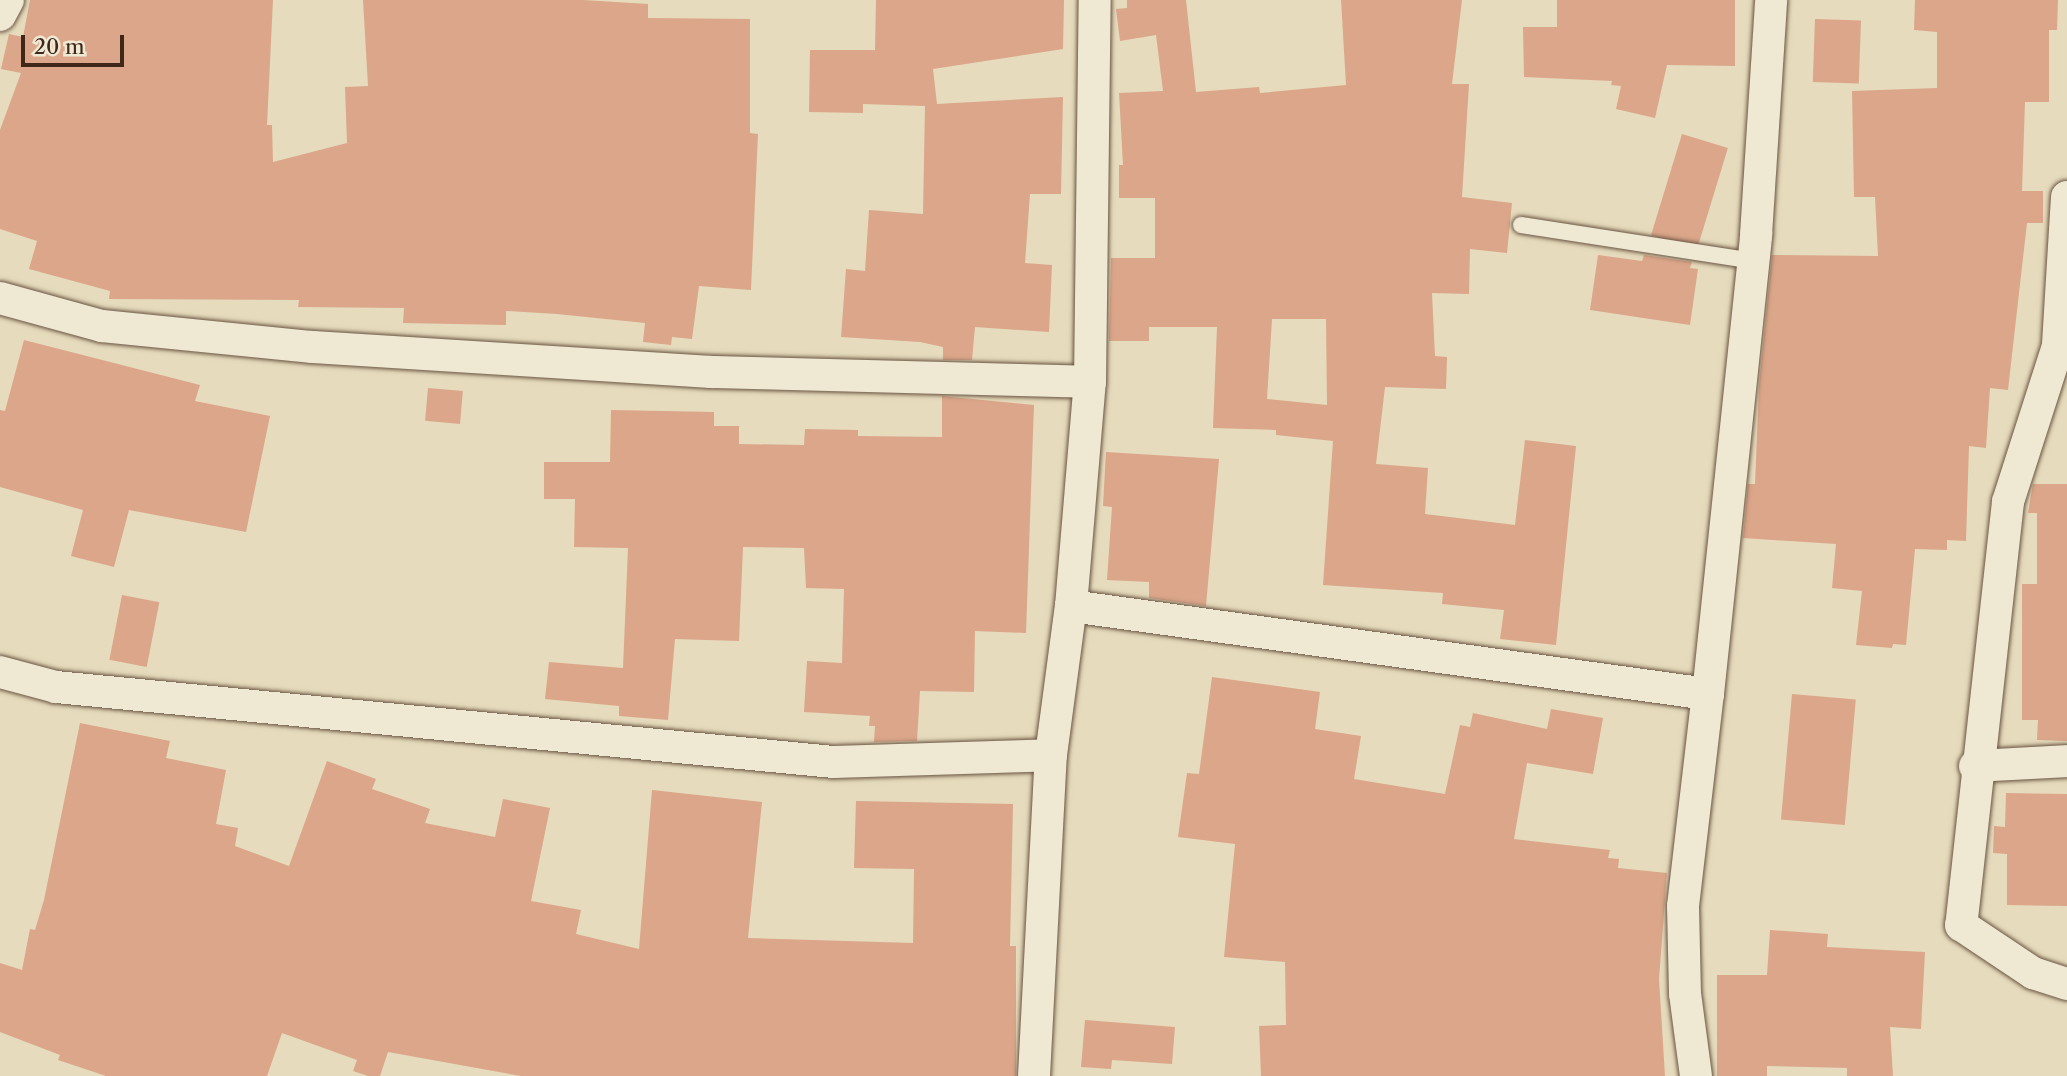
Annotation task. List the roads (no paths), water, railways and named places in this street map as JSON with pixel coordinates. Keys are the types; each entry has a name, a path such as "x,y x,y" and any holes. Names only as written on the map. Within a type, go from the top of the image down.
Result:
{"street":[{"path":"0,15 8,0"},
{"path":"1034,1076 1051,755 1071,606 1090,382 1096,0"},
{"path":"1696,1076 1685,995 1683,906 1753,261 1771,0"},
{"path":"2067,197 2063,346 2008,502 1975,766 1961,925 2033,973 2067,984"},
{"path":"0,298 102,326 313,347 711,372 1090,382"},
{"path":"1071,606 1707,694"},
{"path":"0,672 56,687 834,762 1051,755"},
{"path":"1975,766 2067,761"}],"lane":[{"path":"1521,225 1753,261"}]}
